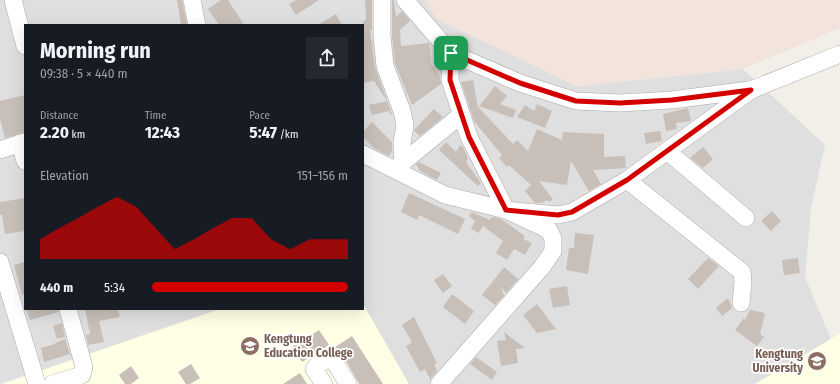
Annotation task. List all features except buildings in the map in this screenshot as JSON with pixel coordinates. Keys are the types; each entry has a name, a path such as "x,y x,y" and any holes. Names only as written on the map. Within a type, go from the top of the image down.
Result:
{"street":[{"path":"14,0 24,42"},
{"path":"192,0 197,24"},
{"path":"382,0 382,37 385,66 402,111 405,125 398,166"},
{"path":"405,0 451,53 520,83 576,101 620,103 672,100 751,90"},
{"path":"439,384 542,267 553,251 553,239 549,230 506,210 469,137 461,115 450,80 451,53"},
{"path":"364,154 398,166 445,195 506,210 558,215 572,212 627,180 751,90 840,54"},
{"path":"398,166 461,115"},
{"path":"0,150 23,143"},
{"path":"667,151 746,218"},
{"path":"627,180 742,272 743,282 741,303"},
{"path":"0,262 37,384"},
{"path":"52,384 82,375 84,371 68,310"},
{"path":"324,384 314,369 318,364 329,359 334,361 348,384"}],"shaded area":[{"path":"0,0 425,0 437,19 577,86 743,69 825,145 811,208 805,277 831,339 755,384 409,384 364,306 364,24 24,24 24,310 217,310 0,384"},
{"path":"425,0 840,0 840,28 743,69 577,86 437,19"},
{"name":"Kengtung Education College","path":"364,306 409,384 3,384 217,310 364,310"},
{"name":"Kengtung University","path":"840,334 840,384 755,384 831,339"}],"place":[{"name":"Kengtung Education College","path":"250,346"},
{"name":"Kengtung University","path":"817,361"}],"route":[{"path":"451,53 520,83 576,101 620,103 672,100 751,90 627,180 572,212 558,215 543,215 506,210 469,137 450,80 451,53"}]}
